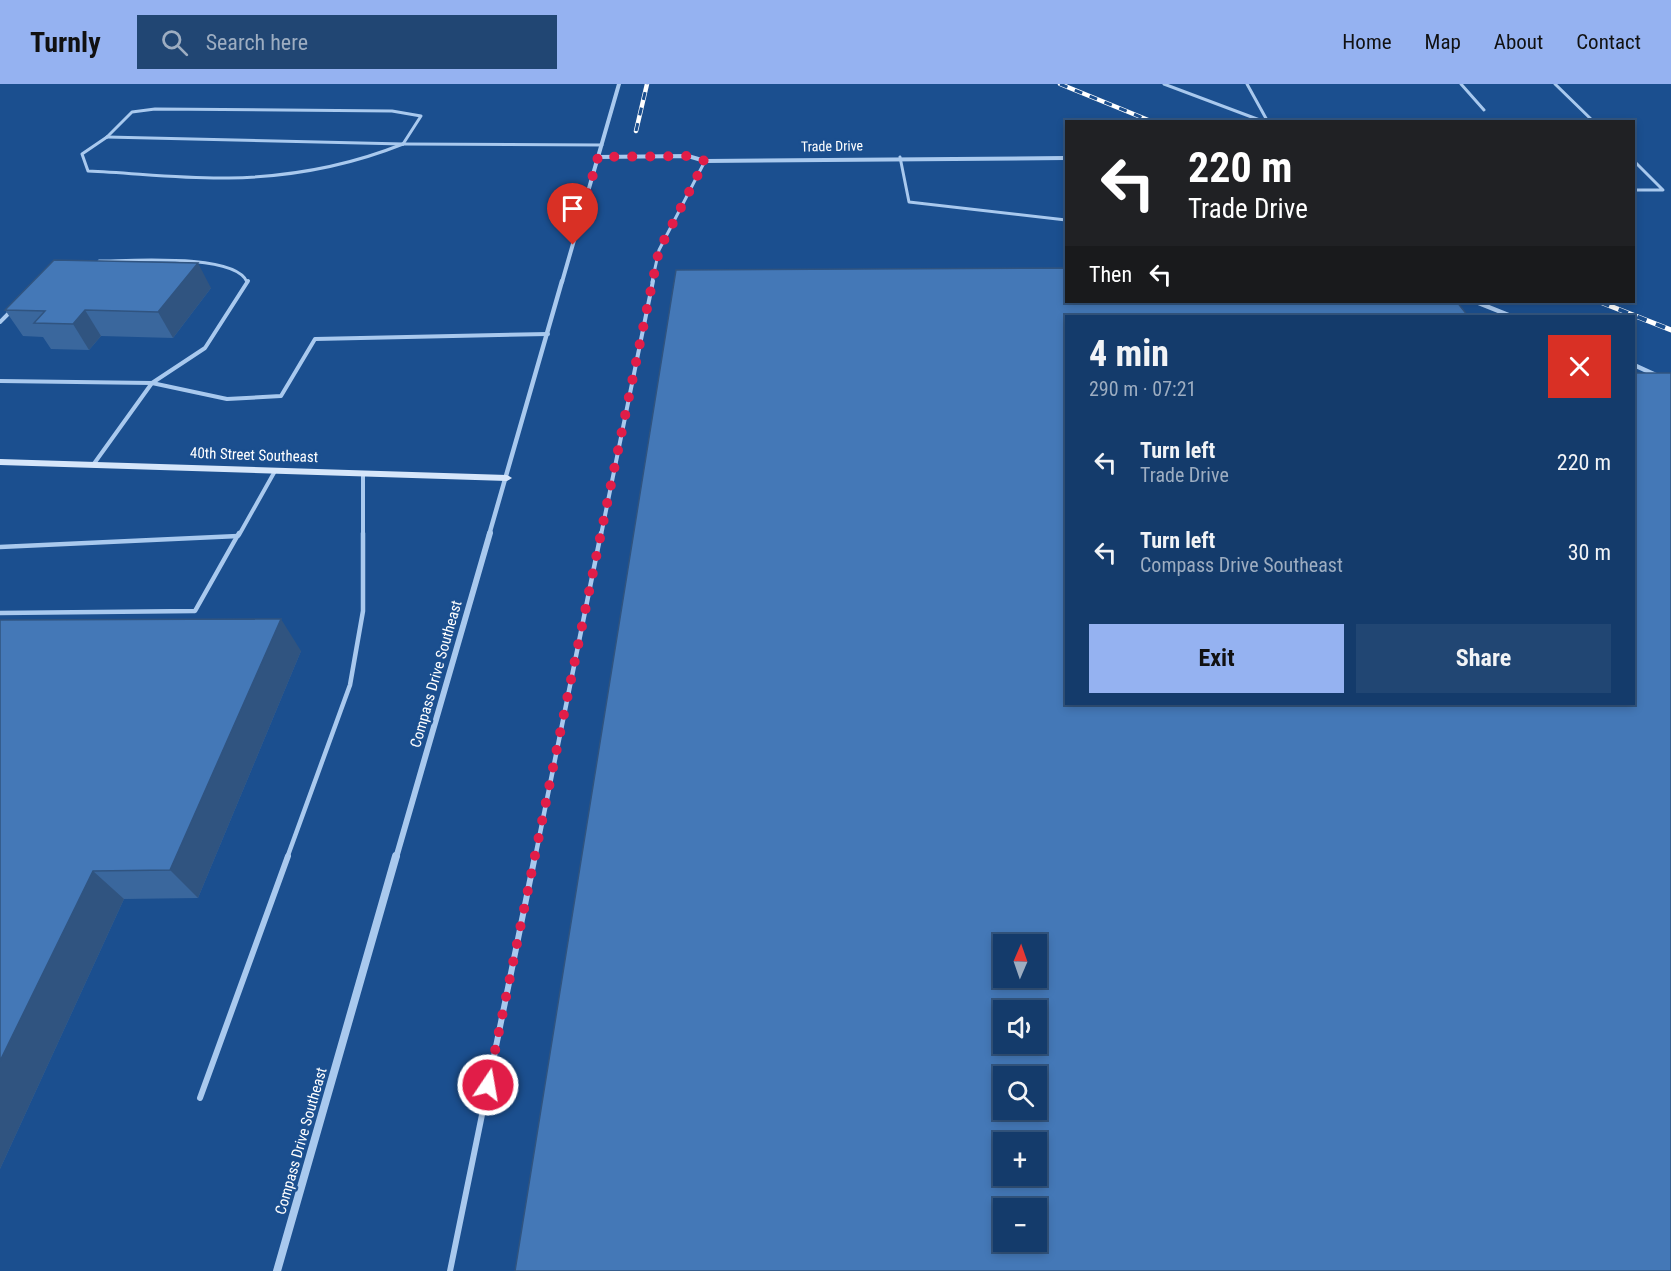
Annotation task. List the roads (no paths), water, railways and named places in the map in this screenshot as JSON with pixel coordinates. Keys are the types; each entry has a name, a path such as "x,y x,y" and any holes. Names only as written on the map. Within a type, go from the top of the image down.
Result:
{"street":[{"name":"Compass Drive Southeast","path":"278,1271 619,84"},
{"name":"Trade Drive","path":"598,157 688,156 705,161 900,157 1065,158"},
{"path":"1478,303 1508,315"},
{"path":"1635,365 1671,382"},
{"name":"40th Street Southeast","path":"0,462 507,478"}],"lane":[{"path":"1164,84 1261,120"},
{"path":"1247,84 1265,120"},
{"path":"1461,84 1484,110"},
{"path":"1555,84 1592,120"},
{"path":"155,109 392,111 421,116 403,144 373,156 311,171 229,178 88,171 82,154 108,137 132,112 155,109"},
{"path":"108,137 403,144 602,145"},
{"path":"900,157 909,202 1065,220"},
{"path":"450,1271 659,250 705,161"},
{"path":"1635,162 1663,190 1635,189"},
{"path":"93,465 152,383 205,348 248,281 239,271 208,262 96,262"},
{"path":"0,322 15,306"},
{"path":"0,381 152,383 227,399 281,396 315,339 548,334"},
{"path":"0,613 195,611 275,471"},
{"path":"200,1098 350,686 363,611 363,473"},
{"path":"0,547 238,536"}],"railway":[{"path":"636,131 647,84"},
{"path":"1060,84 1148,120"},
{"path":"1603,303 1633,315"},
{"path":"1635,316 1671,330"}]}
